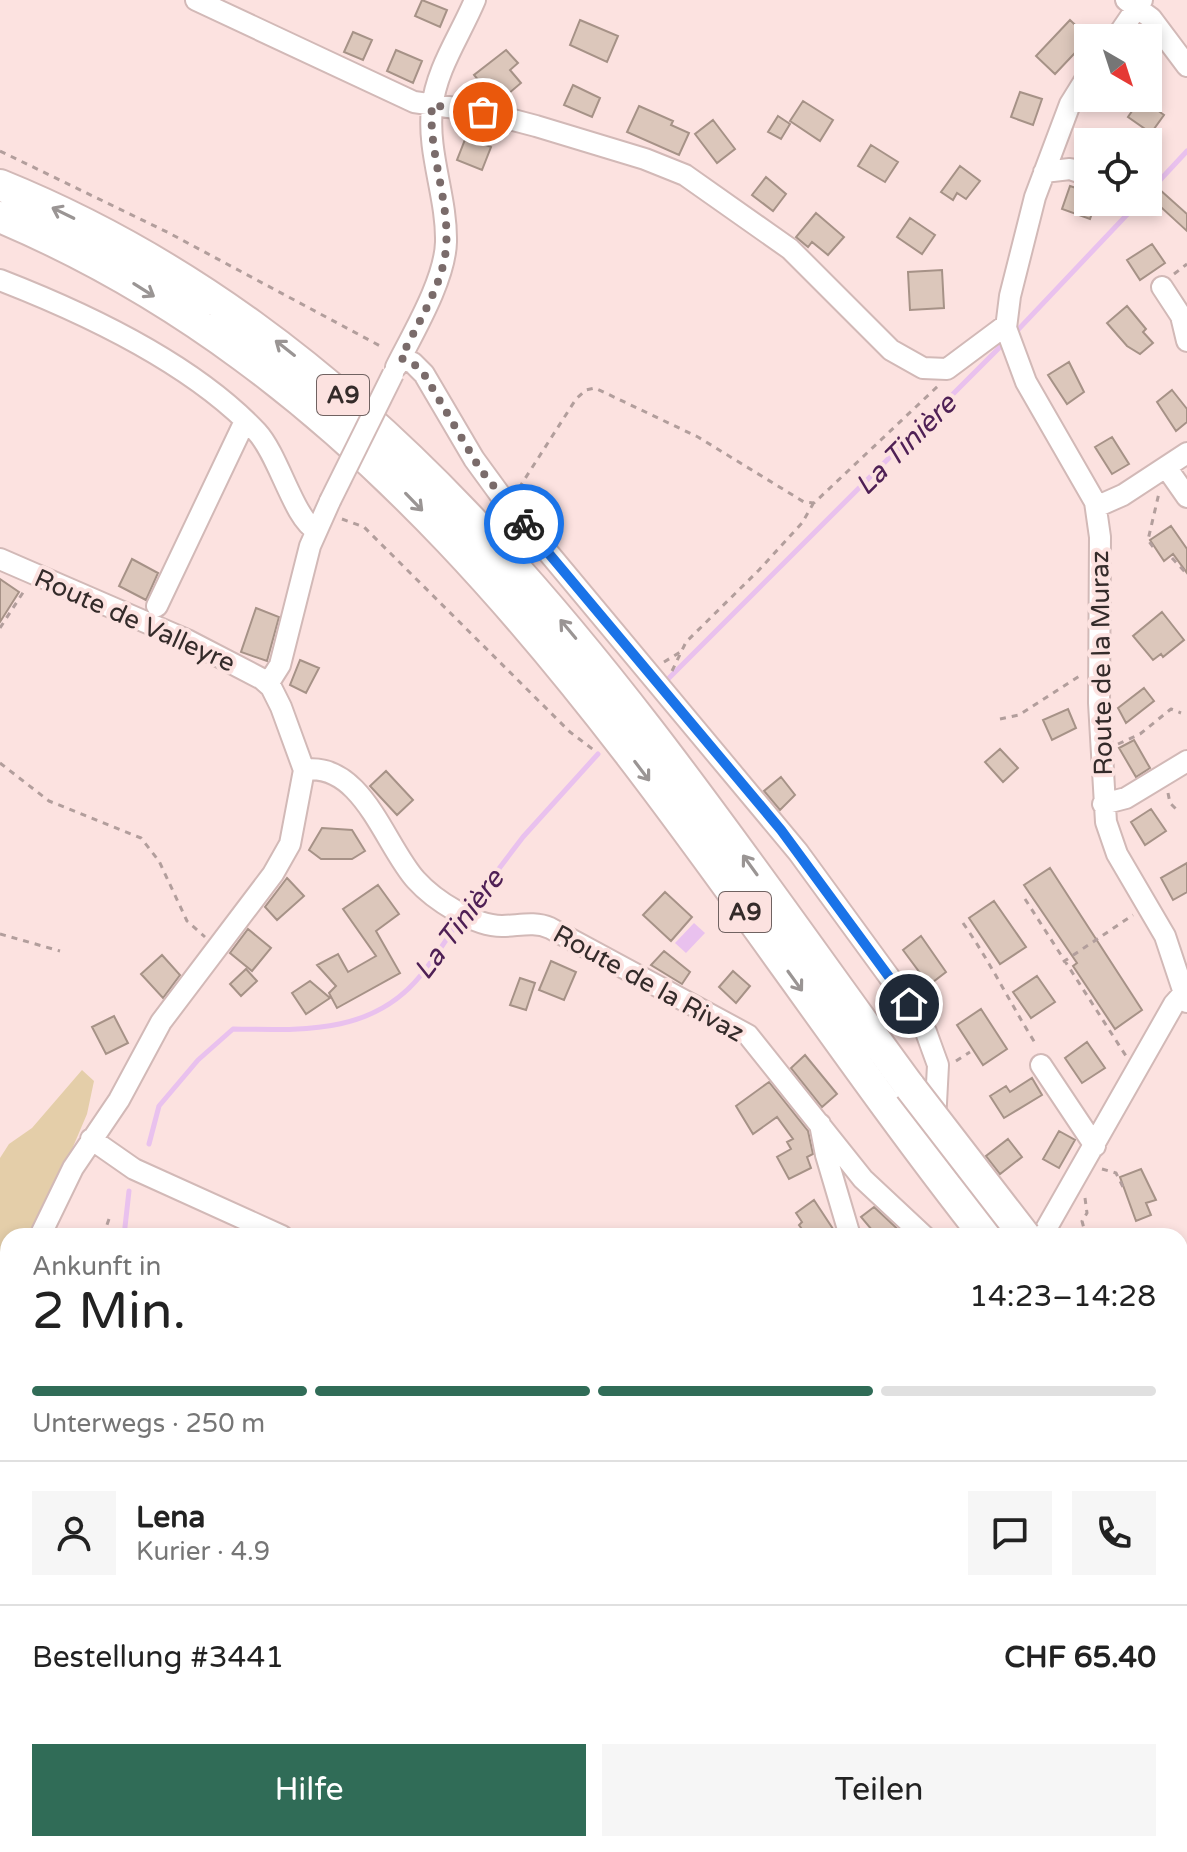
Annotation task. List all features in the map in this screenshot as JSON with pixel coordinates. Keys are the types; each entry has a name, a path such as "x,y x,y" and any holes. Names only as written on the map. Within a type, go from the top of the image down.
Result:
{"highway":[{"name":"A9","path":"0,185 121,242 220,302 312,370 417,463 479,526 618,689 910,1087 999,1228"},
{"name":"A9","path":"0,217 108,269 204,328 295,394 406,493 458,546 594,709 893,1116 997,1228"}],"street":[{"path":"196,0 393,93 432,105 483,112 536,126 645,159 685,175 790,249 891,350 923,368 943,370 1009,337 1029,217 1074,98"},
{"path":"43,1228 91,1139 119,1100 161,1022 284,856 297,818 304,770 284,715 268,684 280,665 316,530 331,508 445,257 446,225 431,130 432,105 442,70 475,0"},
{"path":"1123,24 1135,2 1155,22 1187,66"},
{"path":"1044,172 1074,170"},
{"path":"0,280 107,327 177,369 245,421 269,447 302,516 316,530"},
{"path":"1162,287 1181,316 1187,341"},
{"name":"Route de la Muraz","path":"1009,337 1026,382 1087,484 1096,507 1100,537 1099,669 1103,804 1117,854 1165,936 1185,998"},
{"path":"397,366 413,363 424,374 480,469 798,852 922,1024 938,1070 932,1146 998,1228"},
{"path":"157,606 245,421"},
{"path":"1096,507 1170,473 1187,453"},
{"path":"1170,473 1187,497"},
{"name":"Route de Valleyre","path":"0,559 187,640 268,684"},
{"path":"1103,804 1119,801 1187,761"},
{"name":"Route de la Rivaz","path":"304,770 325,769 340,777 383,826 417,881 474,919 498,926 544,925 724,1020 757,1044 863,1179 915,1228"},
{"path":"1047,1228 1081,1178 1095,1146 1174,1004 1185,998"},
{"path":"1041,1058 1095,1146"},
{"path":"820,1122 826,1155 848,1228"},
{"path":"91,1139 134,1169 264,1228"},
{"path":"49,1215 53,1228"}],"path":[{"path":"0,151 169,233 397,366"},
{"path":"664,679 706,619 802,523 814,503 929,397 940,382 943,370"},
{"path":"508,504 576,399 586,390 595,388 698,437 804,502 814,503"},
{"path":"1153,547 1148,540 1160,490 1170,473"},
{"path":"331,508 364,527 570,732 595,751"},
{"path":"1172,558 1187,574"},
{"path":"0,628 34,574"},
{"path":"646,667 666,661 678,650 682,651"},
{"path":"1000,719 1019,715 1087,670 1099,669"},
{"path":"1101,756 1113,754 1117,745 1140,734 1171,709 1181,713"},
{"path":"0,763 49,801 141,838 159,861 187,921 216,948"},
{"path":"1161,777 1170,803 1179,812"},
{"path":"1025,899 1058,947 1063,962 1139,1070"},
{"path":"1063,962 1148,905"},
{"path":"963,923 998,975 1010,1004 1041,1058"},
{"path":"0,934 60,951"},
{"path":"1084,1228 1082,1221 1087,1213 1081,1178 1099,1169 1109,1170 1118,1175 1124,1189"},
{"path":"106,1228 109,1219"}],"shaded area":[{"path":"694,923 705,933 686,953 675,943"},
{"path":"82,1070 94,1081 87,1114 38,1228 0,1228 0,1158 9,1144 32,1128"}],"building":[{"path":"422,0 447,10 440,27 415,16"},
{"path":"580,20 618,36 607,62 570,45"},
{"path":"1070,20 1074,24 1074,54 1055,74 1036,56"},
{"path":"353,32 372,40 363,60 344,52"},
{"path":"396,50 422,61 413,83 387,71"},
{"path":"506,50 518,63 510,70 521,83 502,99 494,89 489,93 474,75"},
{"path":"573,85 600,98 592,117 564,105"},
{"path":"1020,92 1042,99 1033,125 1011,117"},
{"path":"803,101 833,120 820,141 790,121"},
{"path":"639,106 673,121 671,125 689,133 679,155 627,132"},
{"path":"1131,112 1160,112 1164,115 1155,128 1144,128 1128,117"},
{"path":"778,116 790,124 781,139 768,132"},
{"path":"713,120 735,149 717,163 695,134"},
{"path":"466,137 491,147 482,170 457,160"},
{"path":"871,145 898,162 885,182 858,166"},
{"path":"960,166 980,181 966,199 957,193 953,200 941,192"},
{"path":"766,177 786,194 773,211 752,195"},
{"path":"1070,186 1074,187 1074,213 1062,209"},
{"path":"1162,192 1187,214 1187,231 1162,208"},
{"path":"816,213 844,237 828,255 812,242 808,247 796,237"},
{"path":"910,218 935,235 922,254 897,237"},
{"path":"1152,244 1165,263 1140,280 1127,260"},
{"path":"942,270 944,308 910,310 908,272"},
{"path":"1127,306 1153,343 1140,354 1127,346 1107,323"},
{"path":"1069,362 1084,392 1067,404 1048,375"},
{"path":"1172,390 1187,409 1187,422 1176,431 1157,402"},
{"path":"1112,437 1129,464 1112,474 1095,447"},
{"path":"1171,526 1187,549 1187,573 1173,554 1164,561 1150,540"},
{"path":"132,559 158,573 146,600 119,586"},
{"path":"0,579 19,592 0,622"},
{"path":"256,608 279,617 267,661 241,652"},
{"path":"1162,612 1184,640 1163,657 1161,654 1153,660 1133,636"},
{"path":"300,660 319,668 306,693 290,685"},
{"path":"1144,688 1154,701 1126,723 1118,708"},
{"path":"1068,709 1076,728 1052,740 1043,720"},
{"path":"1134,740 1150,768 1136,777 1119,748"},
{"path":"1000,749 1018,768 1003,782 985,762"},
{"path":"386,771 413,800 397,815 370,786"},
{"path":"781,777 795,795 780,810 764,791"},
{"path":"1151,809 1166,831 1145,845 1131,822"},
{"path":"322,828 352,830 365,851 352,859 321,859 309,850"},
{"path":"1187,863 1187,892 1173,900 1161,878"},
{"path":"1050,868 1142,1010 1115,1029 1073,966 1077,963 1024,885"},
{"path":"287,878 304,896 277,920 265,907"},
{"path":"378,885 399,914 376,931 400,973 337,1008 329,993 336,986 317,965 338,954 348,972 376,956 343,909"},
{"path":"665,892 692,917 671,941 643,915"},
{"path":"994,901 1026,947 1000,964 969,918"},
{"path":"248,929 271,948 252,971 230,953"},
{"path":"921,936 946,972 929,985 903,950"},
{"path":"664,951 690,972 682,984 651,965"},
{"path":"162,955 180,975 163,998 141,974"},
{"path":"551,961 576,972 564,1000 539,990"},
{"path":"246,969 257,981 241,996 230,984"},
{"path":"733,971 750,986 736,1003 719,987"},
{"path":"1037,976 1055,1002 1031,1018 1013,992"},
{"path":"520,978 535,983 526,1010 510,1005"},
{"path":"310,981 330,998 306,1014 292,993"},
{"path":"981,1009 1007,1049 983,1065 957,1025"},
{"path":"114,1016 128,1043 106,1054 92,1027"},
{"path":"1087,1042 1105,1068 1082,1083 1065,1058"},
{"path":"805,1055 837,1094 822,1107 791,1068"},
{"path":"1032,1078 1042,1095 1004,1118 990,1096 1006,1086 1010,1092"},
{"path":"769,1082 808,1131 813,1154 807,1157 811,1168 789,1179 777,1157 791,1149 787,1142 793,1139 777,1117 753,1134 736,1106"},
{"path":"1059,1131 1075,1140 1059,1168 1043,1159"},
{"path":"1008,1139 1022,1157 1000,1174 986,1156"},
{"path":"1141,1169 1156,1200 1146,1203 1151,1215 1136,1221 1120,1177"},
{"path":"814,1200 832,1228 801,1228 799,1225 802,1222 796,1213"},
{"path":"874,1207 896,1228 870,1228 861,1217"}],"waterway":[{"name":"La Tinière","path":"1162,178 1187,151"},
{"name":"La Tinière","path":"1013,335 1126,216"},
{"name":"La Tinière","path":"666,681 1006,341"},
{"name":"La Tinière","path":"466,912 523,837 598,754"},
{"name":"La Tinière","path":"149,1144 159,1106 198,1060 233,1029 335,1025 381,1009 402,995 421,975 460,920"},
{"name":"La Tinière","path":"125,1228 129,1191"}],"way so far":[{"path":"483,112 432,105 431,130 446,225 445,257 401,358 411,361 424,374 480,469 524,524"}],"route":[{"path":"524,524 781,830 909,1004"}]}
